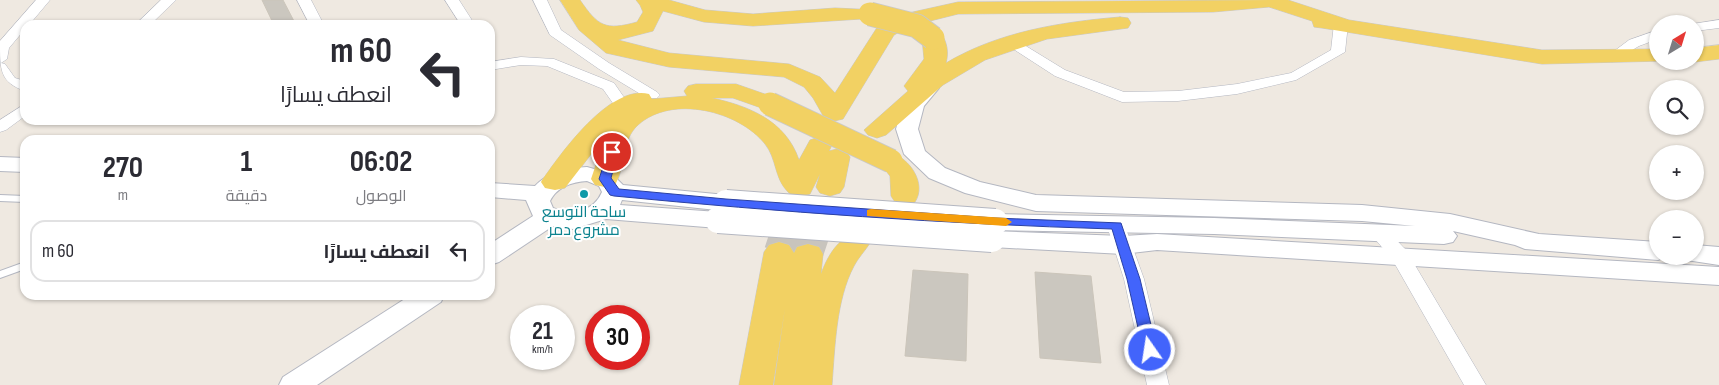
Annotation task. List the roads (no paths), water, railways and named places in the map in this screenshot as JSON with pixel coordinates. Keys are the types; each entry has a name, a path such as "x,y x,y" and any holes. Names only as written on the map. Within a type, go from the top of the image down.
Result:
{"main road":[{"path":"570,0 587,25 614,48 669,60 789,71 812,82 824,95 834,114 886,32 903,21 926,14 958,8 1212,6 1269,0 1341,24"},
{"path":"1236,14 1269,0"},
{"path":"587,25 619,34 645,26 654,12 648,1"},
{"path":"648,1 704,16 753,20 834,14 870,14 917,26 933,38 938,50 935,63 881,126 937,79 989,50 1072,26 1236,14 1341,24 1542,57 1649,56"},
{"path":"1704,54 1719,52"},
{"path":"546,200 608,117 622,106 652,95 676,91 736,91 770,104 891,161 902,175 905,196"},
{"path":"607,194 616,138 629,119 649,107 674,102 698,104 737,112 761,125 782,148 790,179 800,188 828,151 830,187"},
{"path":"814,385 817,355 838,267 855,243"},
{"path":"756,385 794,253 791,385"}],"street":[{"path":"26,20 43,0"},
{"path":"147,20 169,0"},
{"path":"304,0 314,20"},
{"path":"452,0 465,20"},
{"path":"540,0 555,32 604,66 652,95"},
{"path":"1011,43 1060,72 1122,97 1178,96 1237,89 1296,76 1338,52 1341,24"},
{"path":"1704,26 1719,24"},
{"path":"0,59 2,47 20,26"},
{"path":"1612,58 1634,42 1649,37"},
{"path":"495,63 549,62 609,86 622,106"},
{"path":"0,67 10,81 20,84"},
{"path":"937,79 914,105 907,129 914,154 937,173 973,188 1036,203 1362,213 1450,222 1539,242"},
{"path":"0,127 20,113"},
{"path":"0,164 20,165"},
{"path":"495,251 546,200 576,175 597,176 607,194"},
{"path":"495,191 546,200 564,221 581,220 607,194"},
{"path":"607,194 722,212 993,230 1120,235 1214,226 1378,232 1649,250"},
{"path":"495,204 546,200"},
{"path":"1378,232 1399,255 1475,385"},
{"path":"1120,235 1158,242 1399,255 1719,276"},
{"path":"1120,235 1134,279 1158,385"},
{"path":"1704,255 1719,256"},
{"path":"294,385 423,300"}],"lane":[{"path":"0,198 20,199"},
{"path":"0,275 20,267"}],"tunnel":[{"path":"779,252 796,201"},
{"path":"808,254 825,203"}],"place":[{"name":"ساحة التوسع مشروع دمر","path":"584,194"}]}
